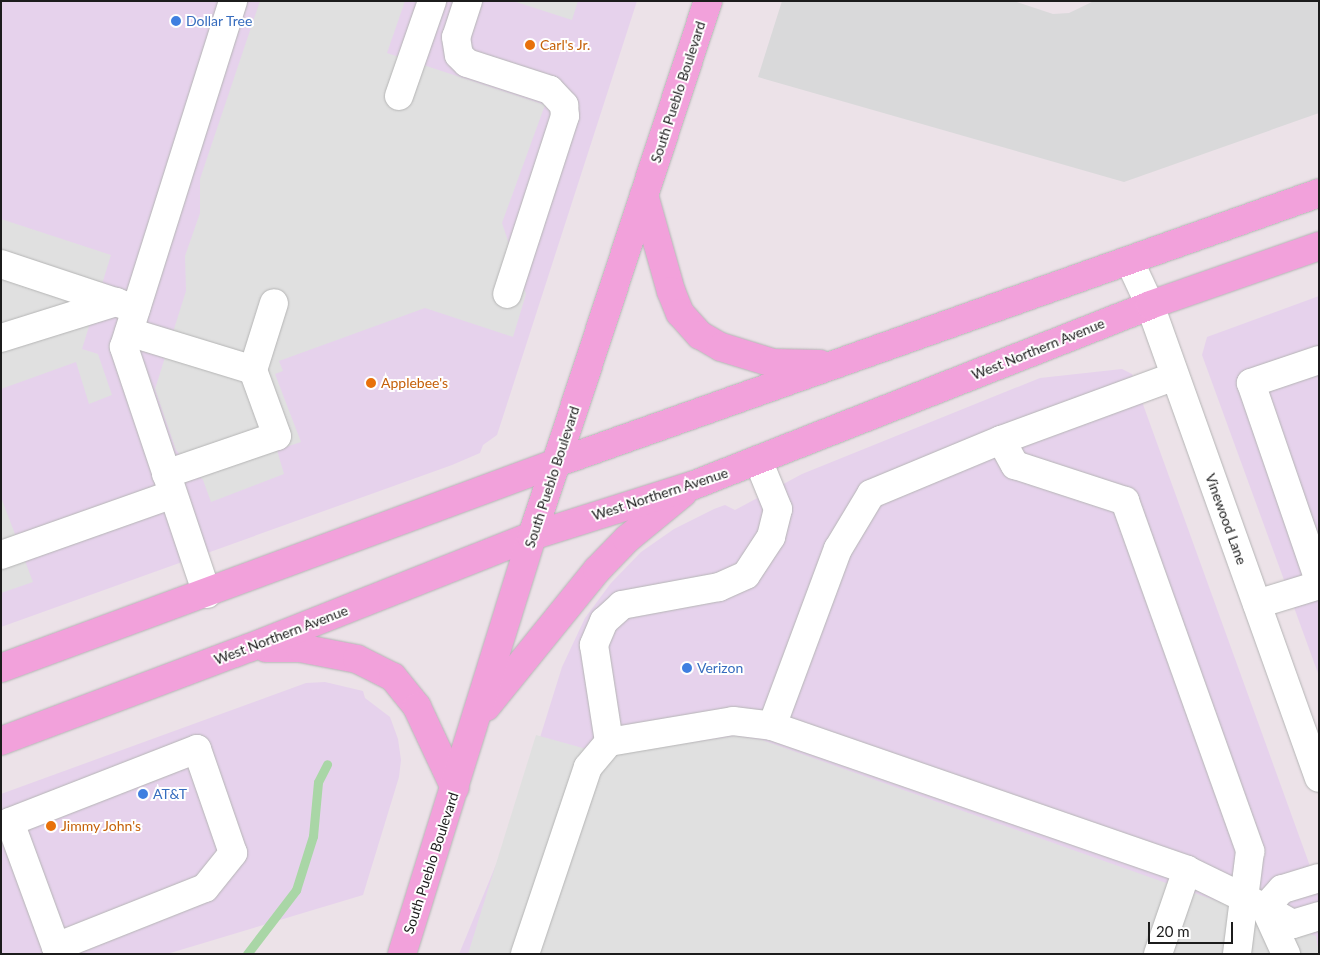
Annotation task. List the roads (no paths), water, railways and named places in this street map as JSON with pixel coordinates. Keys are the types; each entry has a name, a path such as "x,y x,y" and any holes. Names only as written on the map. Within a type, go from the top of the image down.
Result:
{"main road":[{"name":"South Pueblo Boulevard","path":"402,954 477,718 532,536 559,462 708,1"},
{"path":"1,668 207,594 559,462 1130,262 1319,193"},
{"path":"644,195 671,291 680,313 700,335 721,348 773,363 837,364"},
{"name":"West Northern Avenue","path":"1,741 249,648 532,536 694,485 1150,305 1319,246"},
{"path":"477,718 597,570 627,539 694,485"},
{"path":"249,648 300,648 357,659 393,677 417,707 455,788"}],"street":[{"path":"207,594 124,347 127,314 233,1"},
{"path":"399,96 432,1"},
{"path":"468,1 456,36 459,55 467,63 558,96 564,105 565,116 507,294"},
{"name":"Vinewood Lane","path":"1130,262 1150,305 1319,778"},
{"path":"1,264 127,314 253,370"},
{"path":"1,555 170,484 277,436 253,370 274,303"},
{"path":"1,338 127,314"},
{"path":"1319,360 1250,383 1319,580"},
{"path":"772,726 838,549 872,494 1002,440 1176,376"},
{"path":"1002,440 1015,465 1125,500 1250,851 1256,902 1286,954"},
{"path":"610,742 594,645 604,621 622,605 719,587 746,575 771,537 778,510 758,460"},
{"path":"1257,604 1319,585"},
{"path":"525,954 588,767 610,742 733,721 772,726 1187,870 1256,902 1293,924 1319,916"},
{"path":"197,749 233,853 205,888 57,950 10,822 197,749"},
{"path":"1158,954 1187,870"},
{"path":"1237,954 1256,902 1282,889 1319,878"}],"waterway":[{"path":"247,954 296,890 313,836 318,782 327,764"}],"place":[{"name":"Dollar Tree","path":"176,21"},
{"name":"Carl's Jr.","path":"530,45"},
{"name":"Applebee's","path":"371,383"},
{"name":"Verizon","path":"687,668"},
{"name":"AT&T","path":"143,794"},
{"name":"Jimmy John's","path":"51,826"}]}
